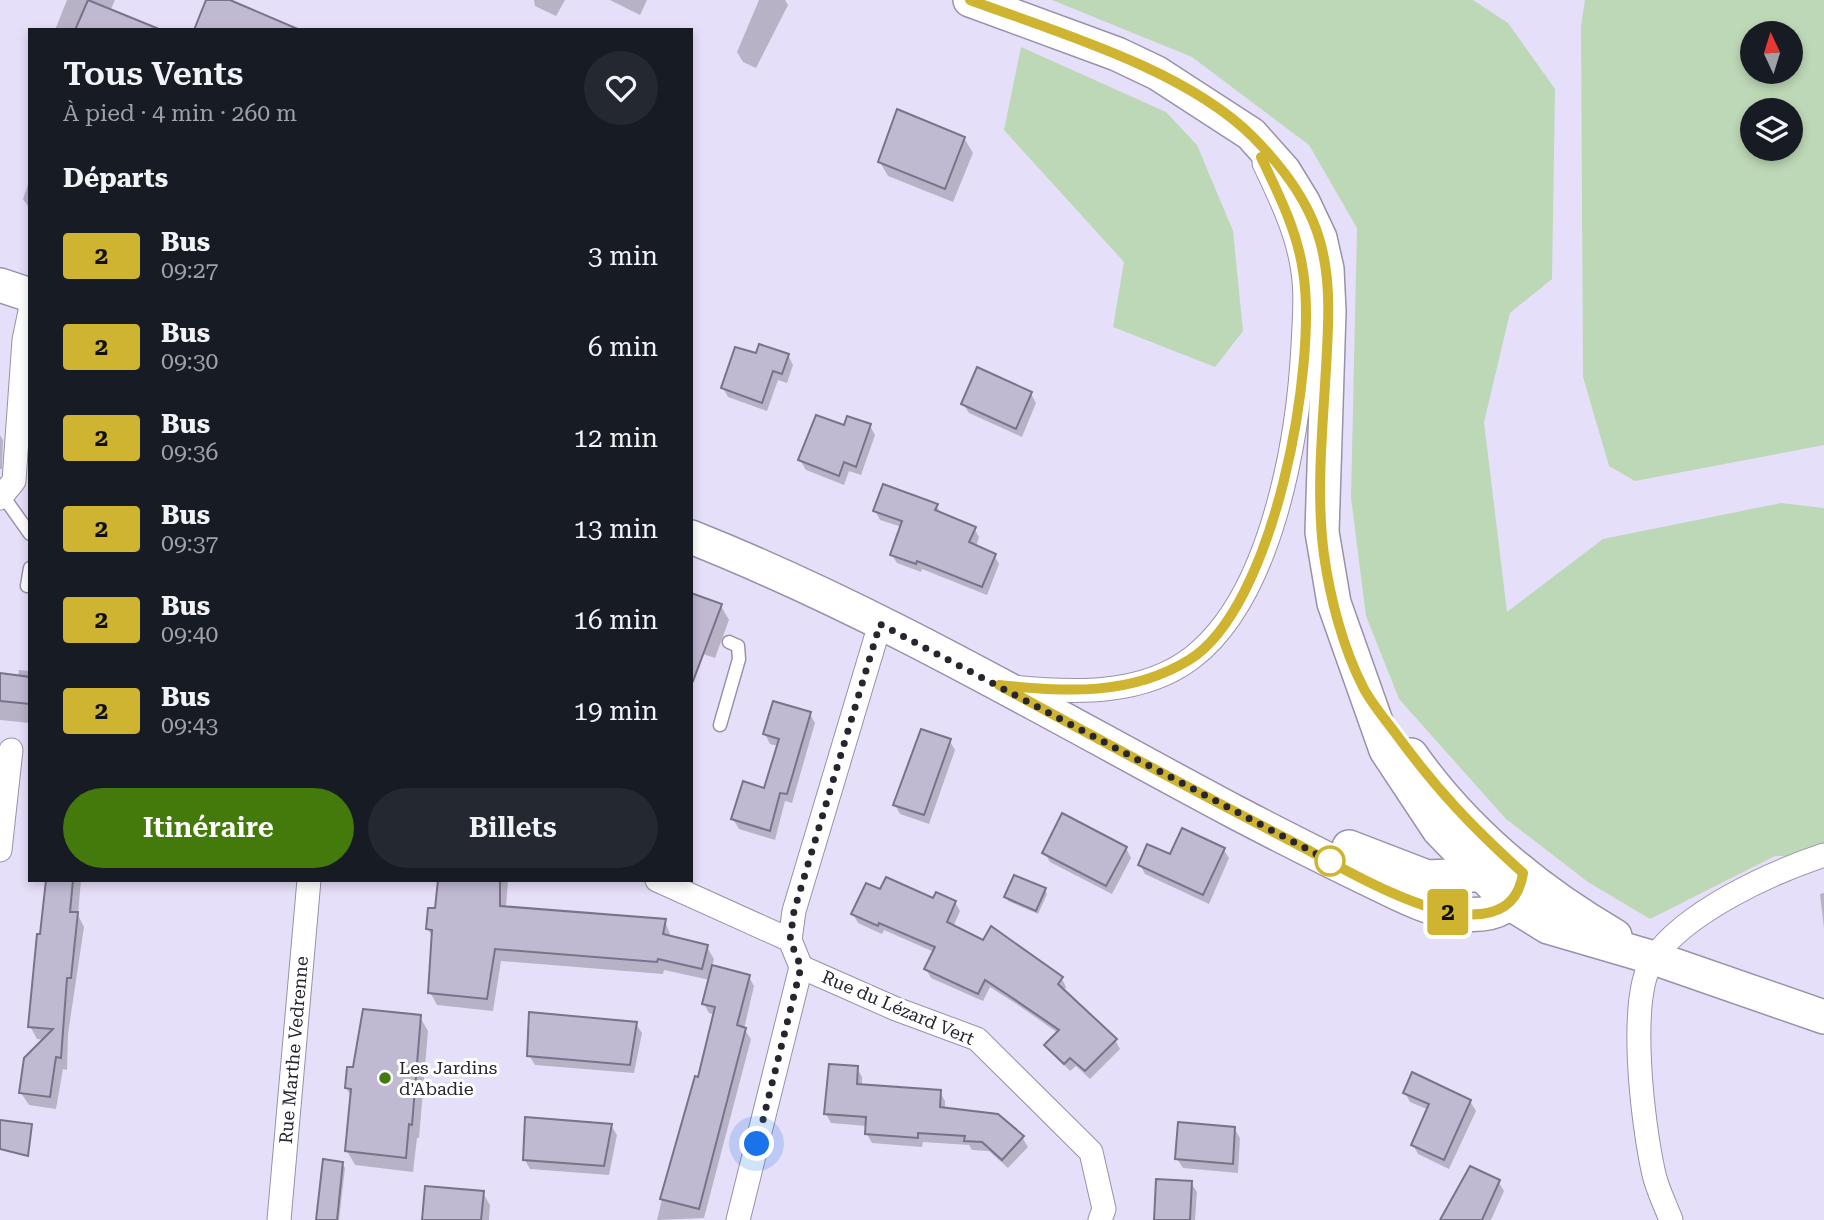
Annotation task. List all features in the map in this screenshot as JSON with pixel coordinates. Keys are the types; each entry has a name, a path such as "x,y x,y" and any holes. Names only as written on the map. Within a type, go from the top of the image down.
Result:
{"street":[{"path":"970,0 1117,54 1157,73 1251,134 1284,171 1303,202 1320,238 1327,269 1329,311 1322,532 1334,603 1386,750 1415,798 1479,874"},
{"path":"999,685 1059,691 1097,690 1154,678 1192,658 1217,633 1234,607 1270,535 1280,504 1294,436 1301,386 1305,295 1297,242 1251,134"},
{"path":"0,285 28,294"},
{"path":"2,497 14,481 24,340 28,321"},
{"path":"693,538 790,578 999,685 1323,858 1416,902 1462,914 1489,912 1518,889"},
{"path":"738,1220 801,967 790,940 794,911 880,624"},
{"path":"1363,688 1430,781 1466,822 1548,927 1654,958 1824,1017"},
{"path":"0,850 14,750"},
{"path":"1122,752 1410,873 1448,878 1479,874 1518,889 1559,916 1612,934 1654,958"},
{"path":"1671,1220 1653,1173 1643,1107 1640,1021 1646,974 1654,958 1681,928 1704,910 1818,860"},
{"name":"Rue Marthe Vedrenne","path":"279,1220 309,882"},
{"path":"661,882 790,940"},
{"name":"Rue du Lézard Vert","path":"801,967 896,1010 977,1039 1091,1152 1104,1209 1100,1220"}],"lane":[{"path":"2,497 28,531"},
{"path":"27,586 28,580"},
{"path":"720,725 740,659 738,646 729,642"}],"green space":[{"path":"1052,0 1473,0 1508,23 1555,89 1552,279 1510,313 1484,422 1507,612 1603,539 1781,503 1824,508 1824,857 1775,856 1650,919 1588,882 1506,819 1399,699 1366,616 1351,498 1357,228 1309,145 1192,57"},
{"path":"1585,0 1824,0 1824,445 1635,481 1609,466 1583,377 1581,26"},
{"path":"1021,47 1166,112 1197,145 1233,231 1243,331 1215,367 1113,327 1124,262 1004,130"}],"building":[{"path":"88,0 157,28 76,28"},
{"path":"206,0 230,0 295,28 195,28"},
{"path":"897,109 965,137 945,189 878,162"},
{"path":"759,344 789,354 782,374 773,371 762,403 721,388 735,347 756,353"},
{"path":"977,367 1032,392 1016,429 961,404"},
{"path":"816,415 844,425 847,416 871,424 856,467 844,462 839,476 798,460"},
{"path":"883,484 938,504 935,510 976,527 969,542 996,554 982,587 917,561 916,564 890,555 902,521 873,511"},
{"path":"693,594 722,604 693,681"},
{"path":"0,673 28,677 28,704 0,701"},
{"path":"773,701 811,712 787,794 780,793 770,831 731,819 743,781 764,788 779,739 763,734"},
{"path":"921,729 951,739 924,815 893,805"},
{"path":"1062,813 1127,847 1106,886 1042,853"},
{"path":"1182,828 1225,848 1203,895 1138,865 1147,844 1170,854"},
{"path":"1014,875 1046,888 1036,911 1004,897"},
{"path":"886,877 933,898 936,892 956,901 947,922 983,940 991,926 1063,977 1058,984 1117,1039 1085,1071 1070,1058 1064,1064 1044,1045 1059,1030 1011,997 985,980 978,994 924,969 935,947 851,914 866,883 880,889"},
{"path":"46,882 73,882 70,912 78,912 71,978 67,978 61,1058 56,1057 50,1097 19,1093 24,1058 53,1029 28,1027 37,934 40,934"},
{"path":"438,882 500,882 500,906 666,919 663,934 708,945 702,969 658,959 657,962 495,949 487,999 428,993 432,930 426,929 428,908 435,908"},
{"path":"712,965 750,975 737,1025 746,1028 699,1209 660,1199 695,1076 698,1077 715,1007 702,1004"},
{"name":"Les Jardins d'Abadie","path":"363,1009 421,1015 412,1125 409,1124 406,1158 345,1151 351,1089 345,1088 347,1067 353,1067"},
{"path":"529,1012 637,1022 630,1065 527,1056"},
{"path":"829,1064 858,1066 857,1084 941,1090 940,1107 998,1114 1024,1136 1002,1160 982,1142 964,1141 965,1136 918,1133 918,1138 865,1134 866,1117 824,1114"},
{"path":"1412,1072 1471,1100 1444,1160 1411,1145 1429,1104 1403,1093"},
{"path":"525,1117 612,1124 604,1166 523,1160"},
{"path":"0,1120 32,1124 28,1156 0,1149"},
{"path":"1178,1122 1235,1127 1233,1164 1175,1159"},
{"path":"323,1159 343,1162 337,1220 316,1220"},
{"path":"1470,1166 1500,1180 1482,1220 1440,1220"},
{"path":"1156,1179 1192,1181 1190,1220 1154,1220"},
{"path":"425,1186 484,1191 481,1220 422,1220"}],"bus line":[{"name":"2","path":"970,0 1117,54 1157,73 1251,134 1284,171 1303,202 1320,238 1327,269 1329,311 1322,532 1324,558 1334,603 1363,688 1430,781 1466,822 1523,873 1520,891 1511,904 1489,912 1462,914 1416,902 1323,858 999,685 1059,691 1097,690 1154,678 1192,658 1217,633 1246,584 1270,535 1284,488 1301,386 1305,295 1297,242 1261,157"}],"place":[{"name":"Les Jardins d'Abadie","path":"385,1078"}],"route":[{"path":"757,1144 801,967 790,940 794,911 880,624 981,674 1122,752 1330,861"}]}
